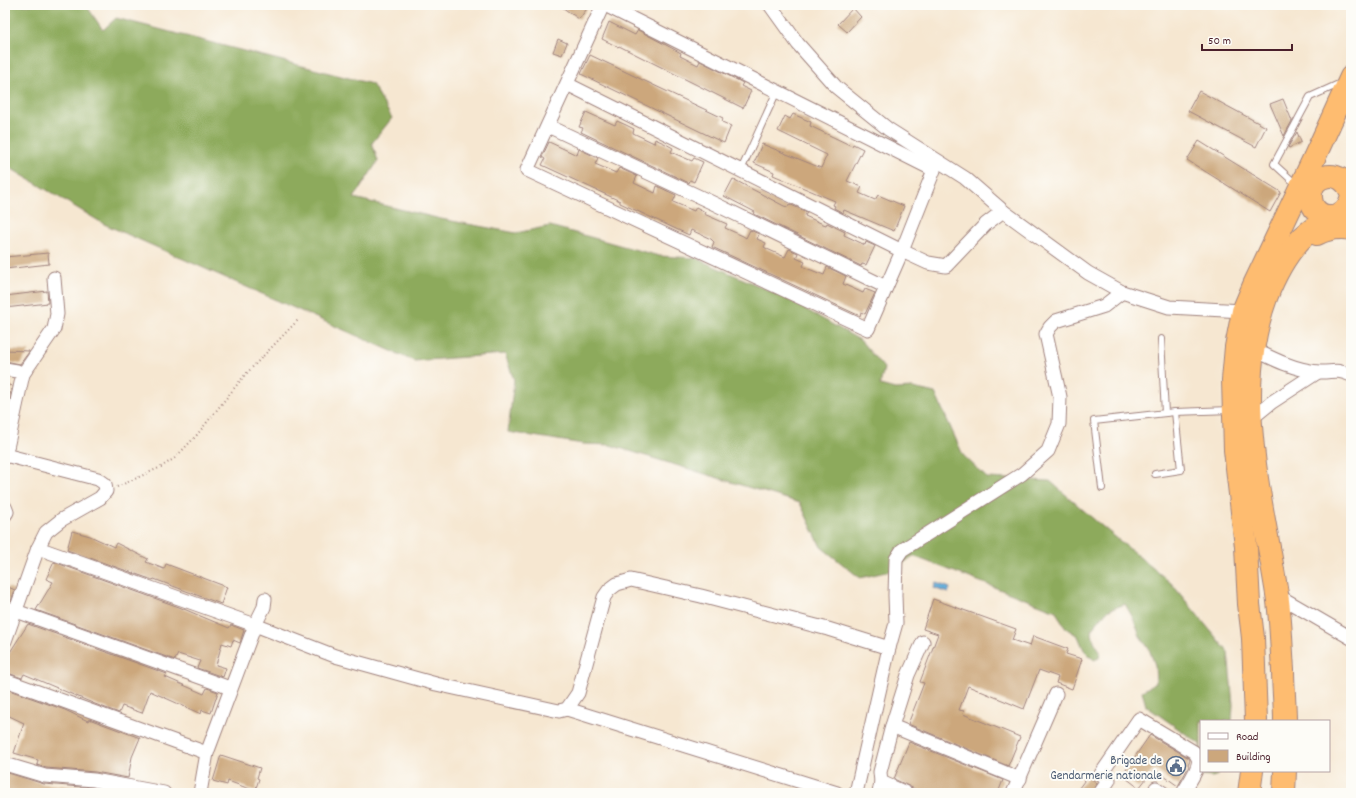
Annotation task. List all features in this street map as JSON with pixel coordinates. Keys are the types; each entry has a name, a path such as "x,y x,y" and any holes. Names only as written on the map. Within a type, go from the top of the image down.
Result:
{"highway":[{"path":"1285,720 1282,646 1277,595 1260,499 1233,380 1236,347 1243,311 1262,268 1312,186 1351,85"},
{"path":"1312,186 1333,176 1339,177 1345,181 1351,192"},
{"path":"1256,720 1253,638 1249,604 1246,547 1235,450 1250,382 1253,349 1260,315 1278,269 1292,249 1319,232 1343,228 1344,216 1324,215 1313,206 1311,200 1312,186"},
{"path":"1244,720 1245,636 1246,614 1249,604"},
{"path":"1239,793 1241,772"},
{"path":"1249,793 1252,772"},
{"path":"1284,793 1285,772"}],"street":[{"path":"604,5 934,170 902,251 868,329 527,170 567,84 604,5"},
{"path":"770,5 798,44 836,87 888,128 965,178 1003,211 1088,273 1122,292 1169,307 1243,311"},
{"path":"567,84 902,251 928,262 946,266 986,224 1003,211"},
{"path":"548,126 715,204 886,287"},
{"path":"5,641 10,609 46,532 61,520 100,498 106,491 105,484 98,479 6,451 23,374 54,329 57,314 54,278"},
{"path":"856,793 896,623 896,558 902,550 1022,474 1048,451 1059,424 1060,397 1046,334 1056,321 1104,306 1122,292"},
{"path":"1253,349 1285,363 1318,372 1335,370 1351,375"},
{"path":"5,369 17,371 23,374"},
{"path":"1242,415 1272,402 1318,372"},
{"path":"5,507 5,515"},
{"path":"38,548 254,625 335,656 436,684 559,711 567,709 837,793"},
{"path":"567,709 578,694 604,597 609,590 617,584 631,580 701,596 820,627 889,648"},
{"path":"1277,595 1351,638"},
{"path":"200,793 207,753 254,625 264,607 265,599"},
{"path":"10,609 230,688"},
{"path":"906,793 880,788 880,772 892,726 908,675 923,642"},
{"path":"5,680 207,753"},
{"path":"1013,793 1056,694"},
{"path":"1100,793 1109,780 1100,774 1139,719 1194,752 1198,758 1196,770 1183,793"},
{"path":"892,726 1020,779"},
{"path":"5,764 45,776 94,780 164,793"}],"lane":[{"path":"1312,186 1274,164 1310,97 1351,85"},
{"path":"741,170 777,91"},
{"path":"1161,339 1166,413"},
{"path":"1155,474 1181,470 1175,412"},
{"path":"1102,488 1094,421 1175,412 1242,415"}],"path":[{"path":"106,491 161,468 175,458 196,436 244,376 298,320"}],"green space":[{"path":"5,5 86,5 103,30 116,18 372,84 392,118 372,143 378,161 354,198 441,219 516,233 550,226 659,256 695,258 780,295 860,340 884,368 880,385 895,389 913,388 935,393 963,455 987,478 1050,481 1171,583 1228,652 1233,704 1232,720 1200,720 1200,744 1146,706 1142,691 1156,683 1155,665 1149,649 1140,636 1133,618 1125,604 1107,611 1091,630 1094,641 1100,651 1099,658 1094,660 1084,650 1078,636 1067,629 1056,611 913,556 894,570 860,578 821,547 800,503 610,445 583,444 508,432 514,380 505,354 414,361 104,224 5,165"},
{"path":"1201,772 1218,772 1218,775 1212,777 1202,776"}],"water":[{"path":"936,583 950,588 948,593 934,588"}],"building":[{"path":"559,5 590,5 579,19"},
{"path":"853,8 861,17 847,32 838,24"},
{"path":"609,22 635,35 638,30 681,53 680,56 698,65 700,61 743,83 741,86 751,91 743,108 602,39"},
{"path":"558,39 567,43 562,55 553,52"},
{"path":"590,55 723,118 722,122 731,126 724,143 581,74"},
{"path":"1199,91 1266,127 1256,147 1188,111"},
{"path":"1283,99 1292,121 1284,136 1270,104"},
{"path":"586,112 615,125 617,121 634,129 633,133 654,143 655,139 673,148 671,152 692,161 694,158 703,162 694,182 690,180 689,183 581,132 583,128 579,127"},
{"path":"793,114 811,122 810,126 852,146 853,144 863,149 847,181 862,187 859,193 875,200 878,195 904,206 894,231 844,210 843,213 834,208 835,206 833,205 835,201 773,175 774,172 754,163 762,144 821,168 827,155 778,131 785,116 790,119"},
{"path":"1297,132 1301,142 1289,148 1288,147"},
{"path":"1199,141 1281,192 1270,212 1187,160"},
{"path":"549,142 577,155 579,149 598,158 595,164 616,173 619,168 637,176 634,183 655,193 657,186 676,195 673,202 694,211 696,207 705,212 704,214 727,224 725,228 746,238 750,230 759,234 757,239 766,243 764,247 767,249 785,257 789,249 798,253 796,258 805,262 803,266 806,268 824,275 827,267 846,276 843,284 863,293 865,289 875,293 865,314 861,312 860,316 712,247 714,242 711,239 691,230 689,235 542,165 545,159 542,157"},
{"path":"733,179 784,206 788,207 789,204 807,212 805,216 826,225 827,223 845,232 844,235 865,245 866,242 875,246 866,265 862,264 861,266 754,214 755,212 724,196"},
{"path":"48,253 49,264 5,269 5,257"},
{"path":"47,291 48,303 5,308 5,296"},
{"path":"5,350 29,352 20,364 5,361"},
{"path":"5,384 12,386 5,419"},
{"path":"72,531 90,536 114,547 116,543 148,559 146,562 164,569 166,564 227,587 221,604 154,579 153,580 67,550"},
{"path":"54,562 179,607 229,628 231,625 244,630 240,643 233,640 231,646 222,643 216,665 226,668 223,677 197,668 200,661 178,654 175,660 36,610 53,582 46,579"},
{"path":"8,587 15,590 11,601 5,599 5,593"},
{"path":"933,599 1016,629 1012,640 1030,646 1033,636 1068,649 1066,654 1082,659 1072,689 1056,683 1058,677 1039,670 1024,709 968,686 959,710 964,711 963,714 1020,737 1008,766 908,724 924,683 920,682 938,634 923,629"},
{"path":"28,624 167,674 165,677 204,694 207,688 218,692 211,713 202,710 201,714 150,691 142,713 122,706 119,713 24,674 22,678 5,672 5,660"},
{"path":"9,690 65,710 88,721 89,719 140,738 132,757 128,778 95,772 46,768 37,765 38,760 14,753 24,723 5,714 5,697"},
{"path":"1150,735 1189,758 1189,766 1178,786 1154,769 1139,788 1122,775"},
{"path":"909,742 1003,780 998,793 923,793 894,779"},
{"path":"221,755 260,768 257,778 259,779 255,791 228,781 227,785 213,781"},
{"path":"5,772 44,784 93,788 120,793 10,793 5,792"},
{"path":"1088,776 1097,783 1092,793 1075,793"}],"place":[{"name":"Brigade de Gendarmerie nationale","path":"1176,766"}]}
